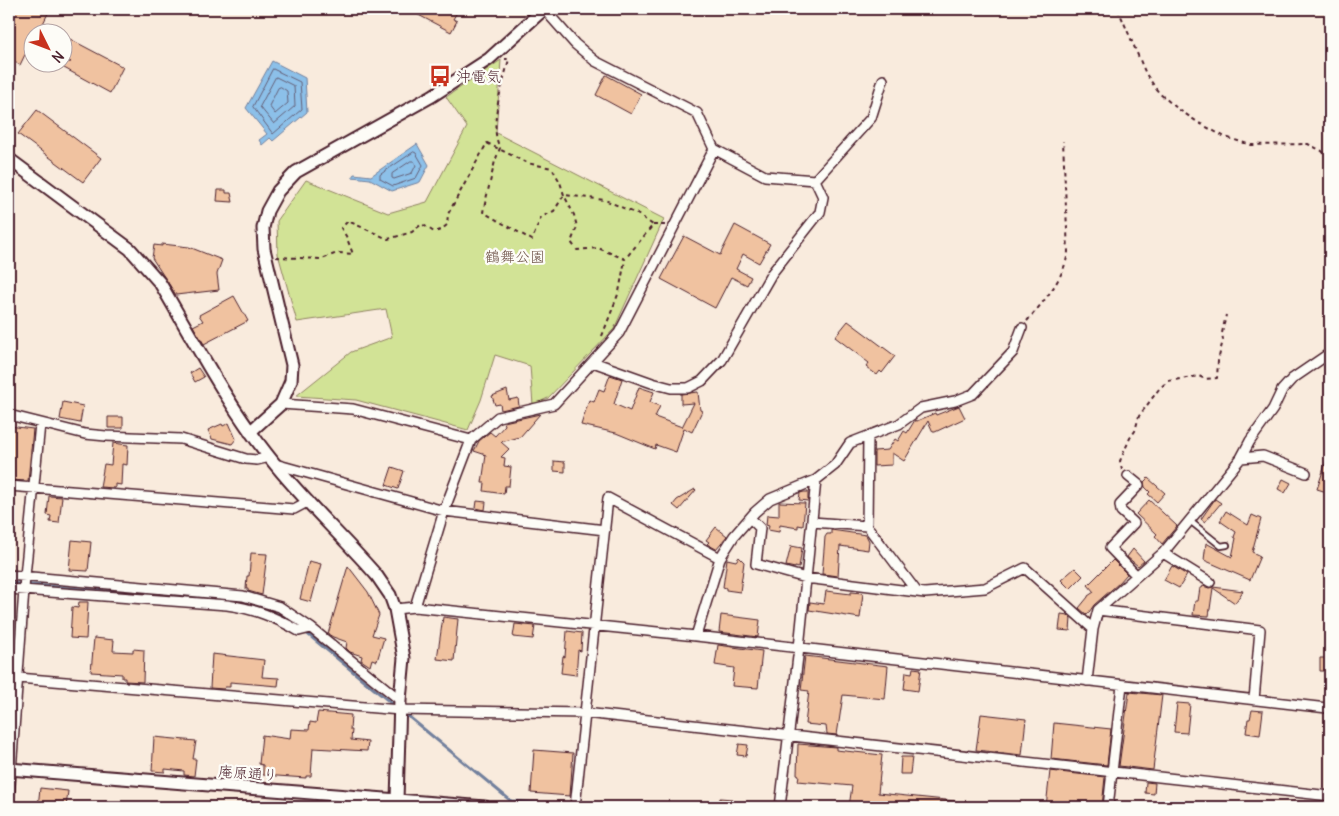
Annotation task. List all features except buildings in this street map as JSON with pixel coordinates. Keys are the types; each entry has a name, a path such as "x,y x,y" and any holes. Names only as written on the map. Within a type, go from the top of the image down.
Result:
{"street":[{"path":"250,432 281,404 290,382 292,365 266,257 263,228 267,212 278,191 296,172 432,96 489,59 544,9 575,44 594,61 697,113 714,149 765,176 815,180"},
{"path":"815,180 872,118 883,80"},
{"path":"415,606 444,511 471,440 498,417 554,404 619,333 714,149"},
{"path":"9,158 130,249 146,266 160,283 228,399 250,432 272,461 377,576 390,595 395,608 404,658 395,804"},
{"path":"593,362 671,388 688,388 702,381 722,360 772,273 820,212 823,197 815,180"},
{"path":"696,636 720,558 734,536 770,499 816,480 835,466 850,443 899,424 921,408 955,401 973,394 1012,352 1022,328"},
{"path":"1087,680 1092,629 1098,610 1163,553 1190,521 1241,458 1273,409 1282,390 1292,379 1330,353"},
{"path":"281,404 353,409 471,440"},
{"path":"9,415 85,434 181,439 246,459 272,461 444,511 605,530"},
{"path":"9,799 25,576 40,424"},
{"path":"868,436 867,526 916,592"},
{"path":"1241,458 1263,456 1306,473"},
{"path":"1128,476 1139,485 1120,505 1121,511 1134,523 1110,548 1137,576"},
{"path":"780,807 816,480"},
{"path":"9,486 294,510 308,501"},
{"path":"575,807 608,498 720,558"},
{"path":"750,518 760,528 756,564 806,578 925,593 985,588 1026,568 1092,629"},
{"path":"812,522 867,526"},
{"path":"1163,553 1210,582"},
{"path":"9,575 243,596 280,608 311,628 400,705"},
{"path":"9,589 235,606 258,611 278,619 299,632 311,628"},
{"path":"395,608 415,606 696,636 1122,684 1330,710"},
{"path":"1098,610 1260,630 1254,700"},
{"path":"18,678 400,705 585,713 1330,796"},
{"path":"1108,807 1122,684"},
{"name":"庵原通り","path":"10,769 380,801 395,804 486,807"}],"lane":[{"path":"1190,521 1221,546 1227,545"}],"path":[{"path":"1118,9 1146,74 1159,93 1178,109 1199,123 1234,140 1251,145 1308,144 1330,159"},
{"path":"489,59 510,59 498,107 495,139 500,148"},
{"path":"1022,328 1045,300 1066,262 1068,252 1063,141"},
{"path":"266,257 309,260 322,259 337,252 353,254 341,228 348,221 388,239 412,232 422,224 434,232 441,230 447,225 448,214 487,143 527,163 552,168 560,182 578,227 571,242 578,250 598,248 625,259"},
{"path":"500,148 495,160 482,212 532,240 541,217 554,211 564,196"},
{"path":"564,196 605,200 637,214 653,225 625,259 619,292 601,339"},
{"path":"1128,476 1122,469 1120,461 1139,416 1159,389 1168,381 1199,376 1205,379 1217,378 1226,315"}],"green space":[{"name":"鶴舞公園","path":"501,60 496,133 664,219 614,329 548,398 533,405 530,366 495,355 481,400 468,430 356,400 296,396 351,352 392,337 386,309 297,322 278,254 277,221 306,180 388,213 427,202 467,127 446,97"}],"water":[{"path":"272,61 305,78 307,112 273,141 270,138 262,145 259,140 267,134 246,108"},
{"path":"417,144 429,165 420,182 392,191 370,179 352,177 354,174 371,176"}],"waterway":[{"path":"9,583 203,599"},
{"path":"229,601 261,608 291,622"},
{"path":"304,631 396,707"},
{"path":"403,712 511,801 588,807"}],"place":[{"name":"沖電気","path":"440,76"}]}
